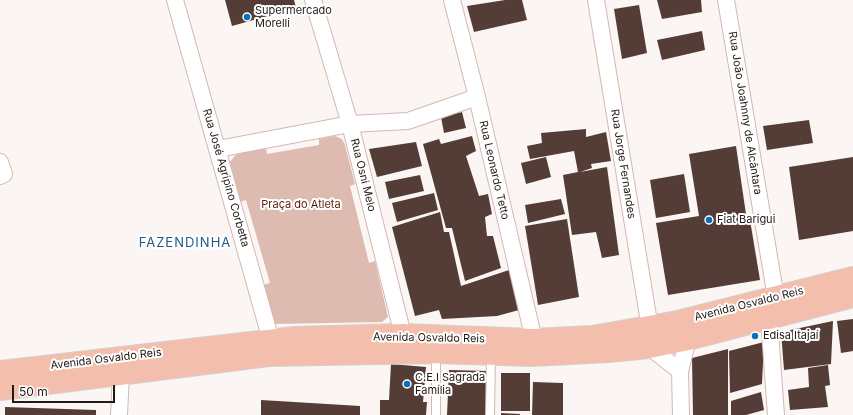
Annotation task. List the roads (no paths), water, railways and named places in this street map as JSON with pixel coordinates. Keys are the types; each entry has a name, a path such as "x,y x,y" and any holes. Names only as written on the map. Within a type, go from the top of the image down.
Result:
{"main road":[{"name":"Avenida Osvaldo Reis","path":"0,372 215,354 274,347 534,340 594,336 688,339 853,278"},
{"name":"Avenida Osvaldo Reis","path":"403,344 436,352 564,355 772,308 853,296"},
{"name":"Avenida Osvaldo Reis","path":"0,389 121,373 215,354"}],"street":[{"name":"Rua José Agripino Corbetta","path":"175,0 274,347"},
{"name":"Rua Osni Melo","path":"313,0 350,124 403,344"},
{"name":"Rua Leonardo Tetto","path":"452,0 477,97 534,340"},
{"name":"Rua Jorge Fernandes","path":"596,0 649,337"},
{"name":"Rua João Joahnny de Alcântara","path":"726,0 772,308 776,415"},
{"path":"218,150 350,124 408,121 477,97"},
{"path":"0,162 4,174 0,176"},
{"path":"649,337 680,371"},
{"path":"680,415 680,371 688,339"},
{"path":"119,415 121,373"}],"lane":[{"path":"436,352 436,415"},
{"path":"490,415 491,354"}],"place":[{"name":"Supermercado Morelli","path":"247,17"},
{"name":"Fiat Barigui","path":"709,220"},
{"name":"Edisa Itajaí","path":"755,336"},
{"name":"C.E.I Sagrada Família","path":"407,384"}],"district":[{"name":"FAZENDINHA","path":"185,243"}],"park label":[{"name":"Praça do Atleta","path":"301,205"}]}
